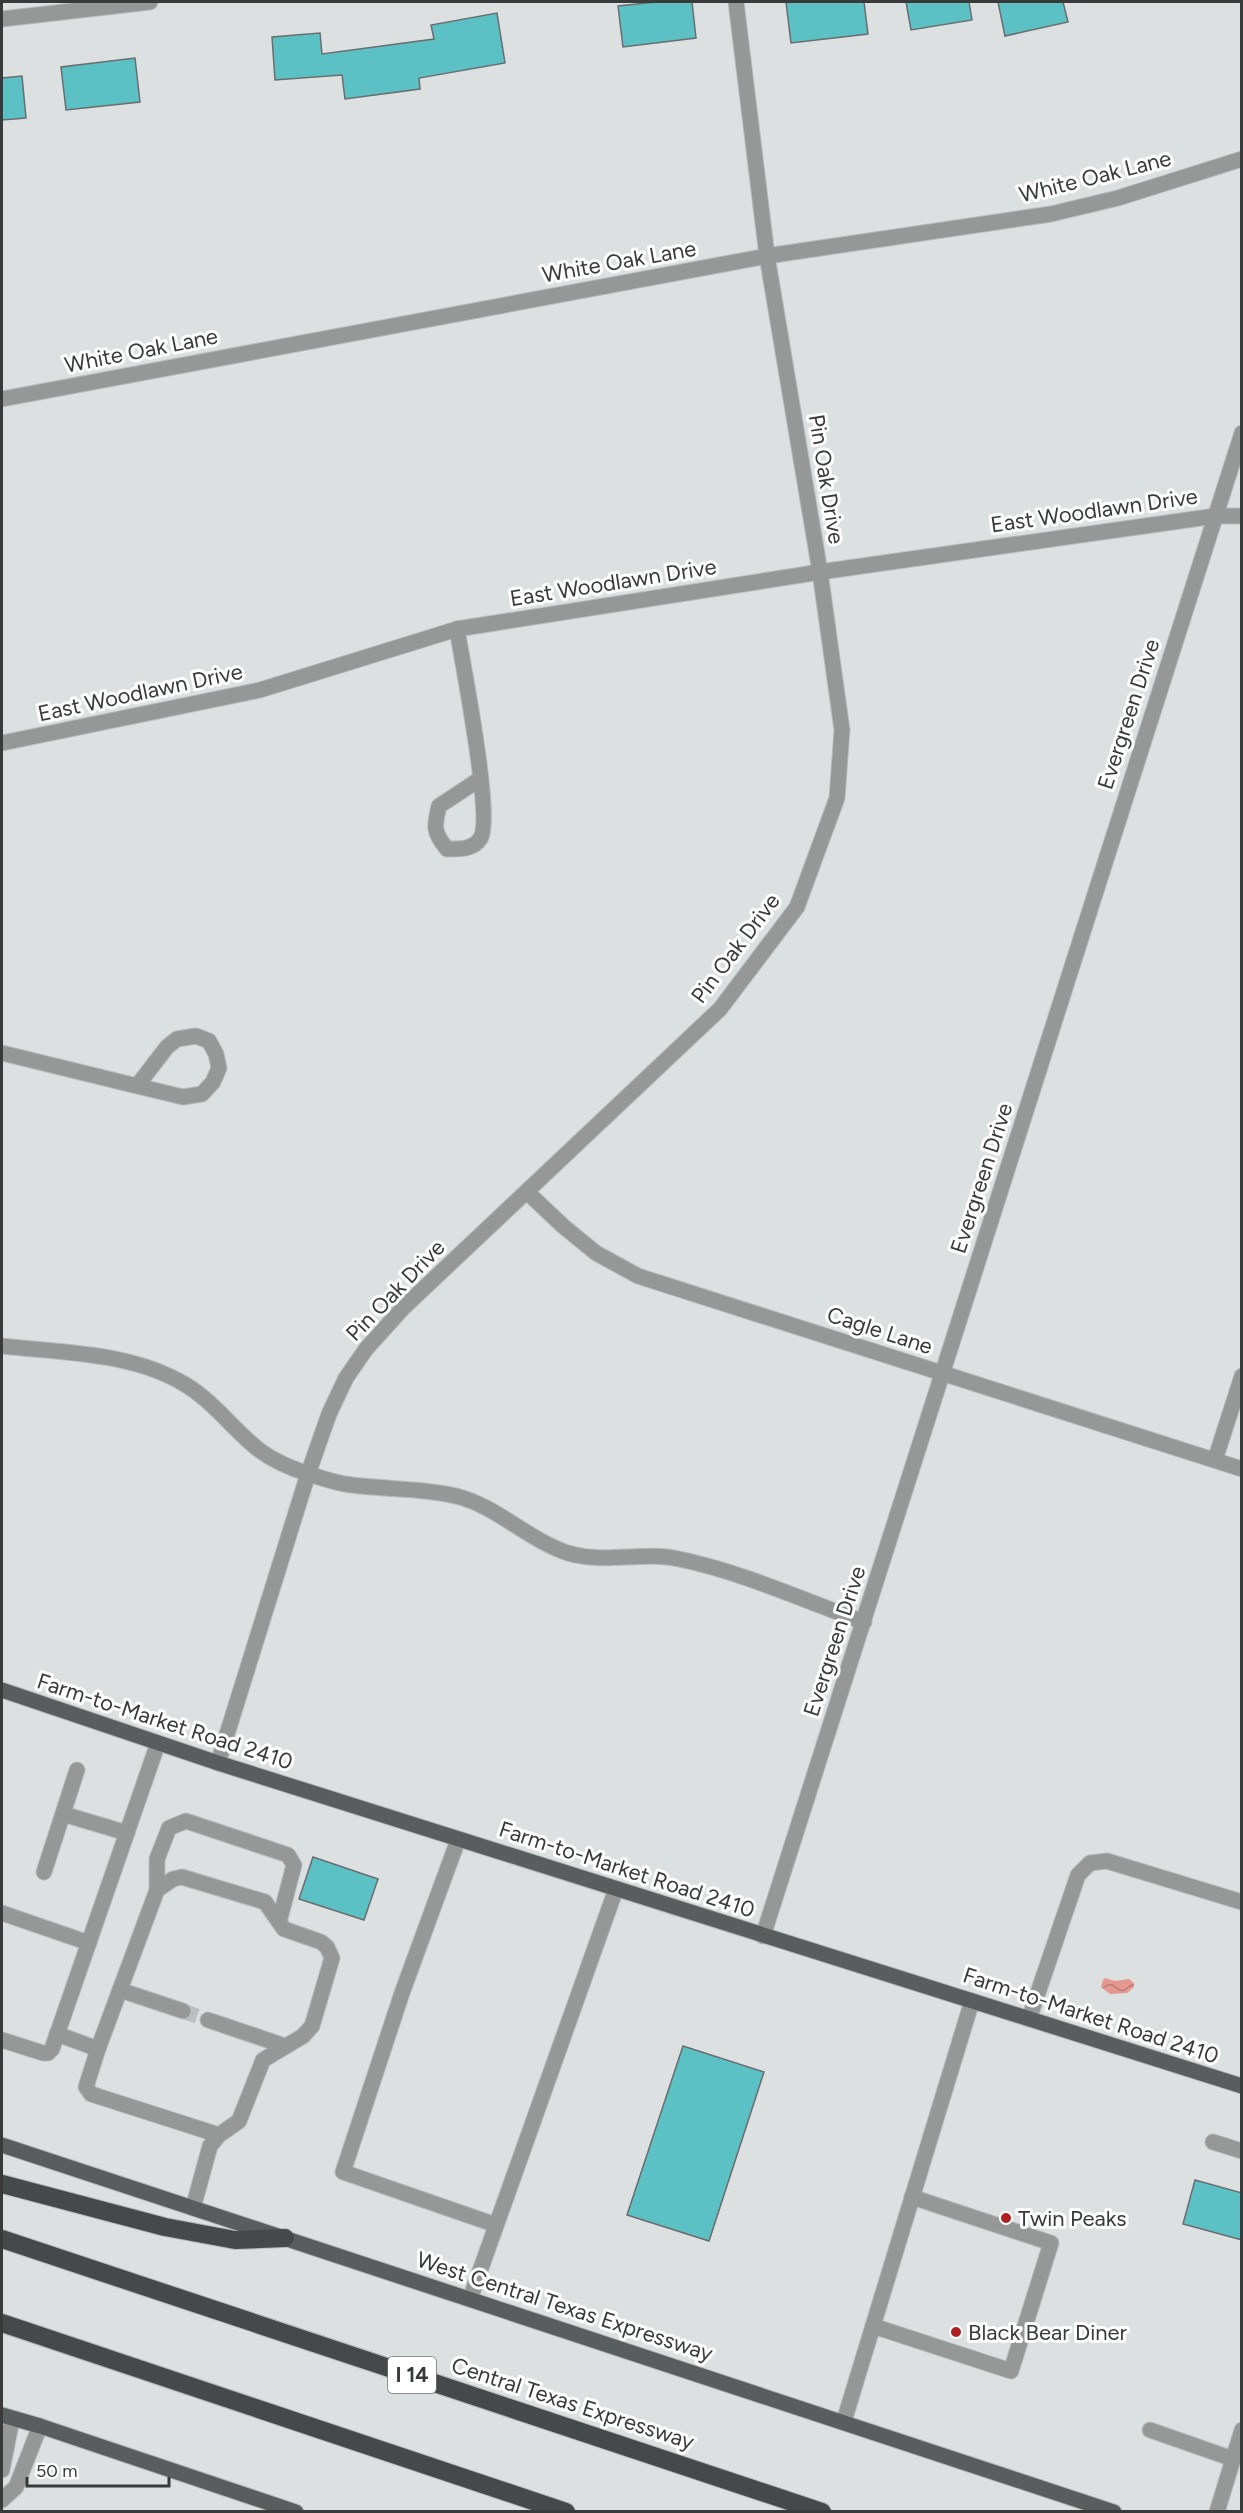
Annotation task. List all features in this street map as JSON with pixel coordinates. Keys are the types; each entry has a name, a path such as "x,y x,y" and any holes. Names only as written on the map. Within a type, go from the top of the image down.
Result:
{"highway":[{"path":"2,2184 165,2227 235,2240 285,2238"},
{"name":"Central Texas Expressway","path":"2,2239 822,2511"},
{"path":"2,2323 566,2511"}],"main road":[{"name":"Farm-to-Market Road 2410","path":"2,1690 218,1763 458,1840 1242,2086"},
{"name":"West Central Texas Expressway","path":"2,2145 1114,2511"},
{"path":"7,2417 296,2511"}],"street":[{"path":"2,19 150,2"},
{"name":"Pin Oak Drive","path":"218,1763 308,1474 329,1414 346,1378 366,1349 404,1308 720,1009 797,907 837,798 842,730 820,572 767,256 736,2"},
{"name":"White Oak Lane","path":"2,399 767,256 1051,214 1118,198 1242,159"},
{"name":"Evergreen Drive","path":"763,1936 1242,433"},
{"name":"East Woodlawn Drive","path":"2,743 260,690 457,629 820,572 1215,516 1242,516"},
{"path":"457,629 480,779 485,822 481,839 469,848 447,849 437,837 434,824 439,806 480,779"},
{"path":"2,1053 137,1086 183,1097 202,1094 213,1082 219,1068 216,1054 209,1041 196,1036 177,1039 167,1047 137,1086"},
{"name":"Cagle Lane","path":"527,1192 596,1253 638,1276 1242,1469"},
{"path":"2,1346 103,1357 136,1363 158,1371 188,1386 224,1416 254,1446 287,1466 308,1474 344,1484 432,1490 460,1497 569,1553 600,1557 640,1555 677,1558 716,1568 864,1622"},
{"path":"1215,1460 1242,1376"},
{"path":"2,2040 48,2053 57,2034 158,1743"},
{"path":"44,1872 77,1770"},
{"path":"63,1814 126,1833"},
{"path":"219,2135 91,2094 88,2091 87,2080 157,1890 157,1859 169,1827 186,1821 288,1855 294,1865 279,1922"},
{"path":"458,1840 402,1993 343,2172 496,2225"},
{"path":"1029,2019 1078,1875 1090,1863 1107,1861 1242,1902"},
{"path":"157,1890 173,1878 182,1877 265,1902 289,1932 321,1942 327,1947 332,1958 309,2032 263,2060 242,2115 235,2126 219,2135 210,2146 193,2208"},
{"path":"470,2299 616,1889"},
{"path":"2,1913 89,1943"},
{"path":"120,1990 183,2011"},
{"path":"844,2421 972,2001"},
{"path":"208,2020 285,2046"},
{"path":"57,2034 98,2049"},
{"path":"1213,2142 1242,2151"},
{"path":"873,2326 1011,2370 1051,2243 912,2198"},
{"path":"2,2470 7,2417"},
{"path":"2,2500 16,2487 40,2426"},
{"path":"1150,2430 1233,2459"},
{"path":"1217,2511 1242,2430"}],"water":[{"path":"1105,1978 1115,1981 1129,1979 1134,1983 1134,1987 1127,1993 1110,1994 1101,1987"}],"building":[{"path":"656,2 692,2 696,38 623,47 618,6"},
{"path":"786,2 864,2 868,34 791,43"},
{"path":"906,2 969,2 972,20 911,30"},
{"path":"998,2 1063,2 1068,22 1005,36"},
{"path":"497,13 505,63 419,78 420,89 345,99 342,75 275,80 272,37 320,33 322,54 434,39 431,25"},
{"path":"135,58 140,102 66,110 61,67"},
{"path":"22,76 26,118 2,120 2,78"},
{"path":"313,1857 378,1879 364,1920 299,1899"},
{"path":"683,2046 764,2072 709,2241 627,2215"},
{"path":"1195,2180 1242,2193 1242,2240 1183,2224"}],"tunnel":[{"path":"183,2011 208,2020"}],"place":[{"name":"Twin Peaks","path":"1006,2218"},
{"name":"Black Bear Diner","path":"956,2332"}]}
